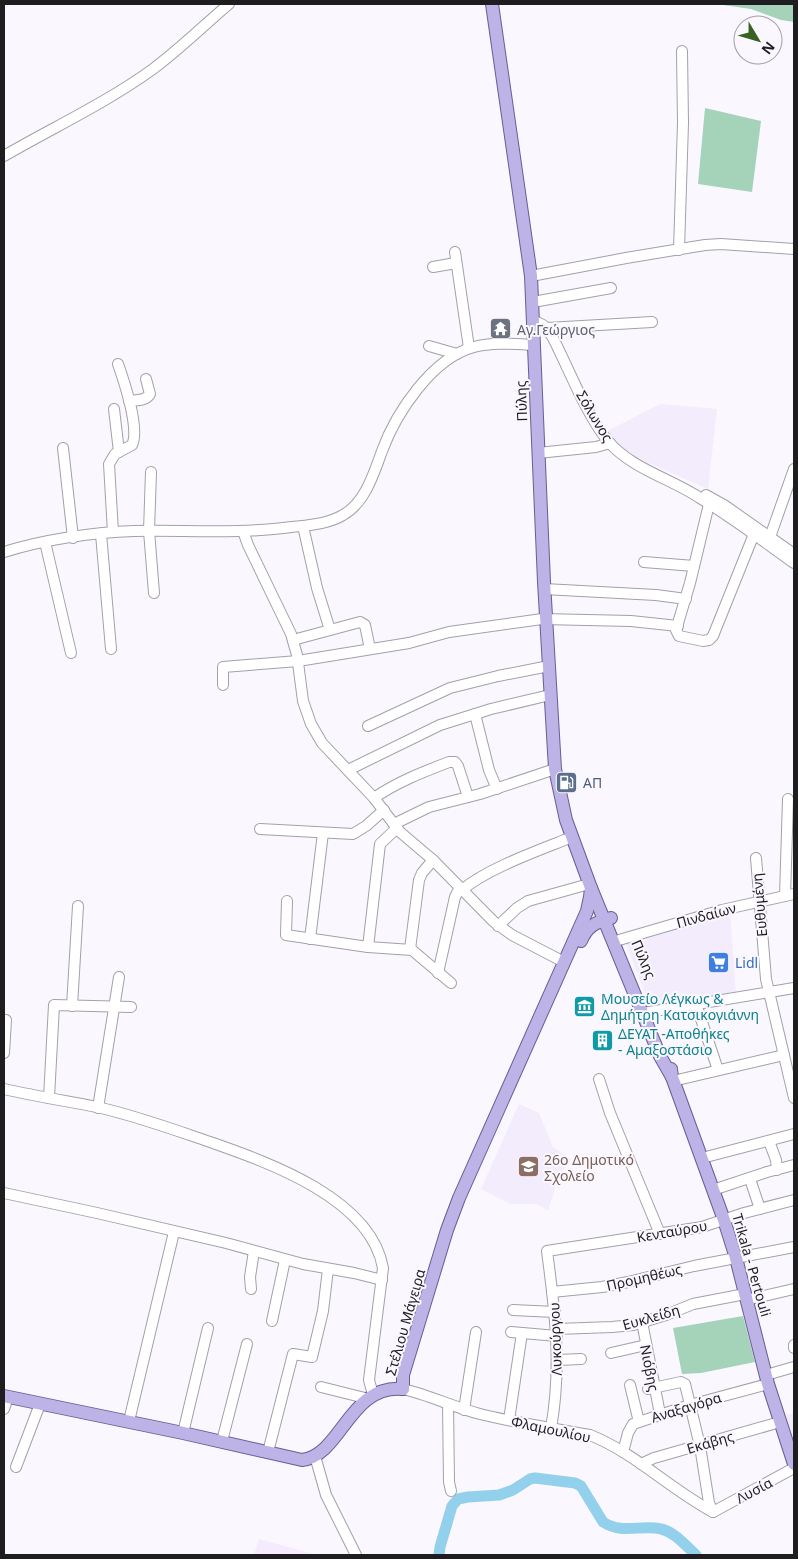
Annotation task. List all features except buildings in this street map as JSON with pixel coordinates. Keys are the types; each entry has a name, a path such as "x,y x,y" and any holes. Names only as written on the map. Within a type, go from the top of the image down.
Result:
{"main road":[{"name":"Πύλης","path":"492,4 531,276 544,589 555,769 562,798 563,813 590,886 606,916"},
{"name":"Πύλης","path":"562,798 569,810 606,916 646,1013 664,1066 673,1079"},
{"name":"Στέλιου Μάγειρα","path":"403,1389 403,1375 450,1222 589,904 590,886"},
{"path":"578,928 589,918 606,916"},
{"name":"Στέλιου Μάγειρα","path":"403,1389 412,1373 451,1241 469,1190 581,942 589,928 606,916"},
{"path":"581,942 589,932 598,929 604,930 615,939"},
{"name":"Trikala - Pertouli","path":"673,1079 736,1258 767,1379 794,1464"},
{"path":"5,1401 40,1404 129,1421 302,1460 315,1456 325,1448 354,1413 371,1397 388,1390 403,1389"}],"street":[{"path":"4,156 135,81 163,61 229,4"},
{"path":"679,250 683,123 682,51"},
{"path":"531,276 626,258 721,244 794,249"},
{"path":"455,252 470,348"},
{"path":"433,267 456,263"},
{"path":"532,302 611,288"},
{"path":"533,320 538,321 547,328 652,322"},
{"name":"Σόλωνος","path":"547,328 592,416 610,443 621,454 709,504 794,563"},
{"path":"4,552 45,542 113,532 243,531 303,526 334,519 345,514 355,506 368,484 388,436 402,409 428,378 457,354 470,348 488,345 534,345"},
{"path":"429,346 457,354"},
{"path":"113,532 109,468 112,459 134,442 129,401 118,364"},
{"path":"129,401 149,397 146,379"},
{"path":"114,408 119,452"},
{"path":"538,453 596,447 610,443"},
{"path":"63,448 73,538"},
{"path":"770,537 794,469"},
{"path":"151,472 150,531 154,593"},
{"name":"Σόλωνος","path":"682,487 696,489 724,505 794,554"},
{"path":"709,504 694,566 682,601 677,634 682,637 703,641 709,640 713,636 754,534"},
{"path":"303,526 317,588 330,630"},
{"path":"243,531 293,640 298,661 301,691 311,724 322,743 374,798 396,826 433,860 498,926 564,962"},
{"path":"101,534 111,649"},
{"path":"45,542 71,653"},
{"path":"644,562 694,566"},
{"path":"544,589 596,591 682,601"},
{"path":"223,685 223,667 298,661 409,643 449,632 546,619 630,621 678,626"},
{"path":"293,640 360,622 366,628 370,649"},
{"path":"368,726 450,688 549,666"},
{"path":"348,770 427,731 475,714 524,700 550,695"},
{"path":"475,714 489,770 497,789"},
{"path":"374,798 388,789 449,762 455,762 458,766 468,797"},
{"path":"368,947 380,844 396,826 429,807 497,789 555,769"},
{"path":"788,799 790,895"},
{"path":"260,829 345,834 358,832 384,810"},
{"path":"310,939 323,833"},
{"path":"438,973 455,897 461,888 521,858 572,837"},
{"name":"Ευθυμένη","path":"756,858 765,969 794,1098"},
{"path":"410,950 419,880 422,873 433,860"},
{"path":"498,926 525,902 558,891 590,886"},
{"name":"Πινδαίων","path":"615,939 790,895"},
{"path":"287,900 286,935 368,947 410,950 417,953 451,983"},
{"path":"72,1006 78,906"},
{"path":"98,1108 119,977"},
{"path":"646,1013 794,988"},
{"path":"696,1004 718,1070"},
{"path":"49,1098 54,1005 131,1007"},
{"path":"4,1052 6,1020"},
{"path":"673,1079 784,1055"},
{"path":"599,1079 610,1113 660,1234"},
{"path":"4,1089 98,1108 166,1126 252,1156 281,1168 307,1183 339,1204 365,1228 380,1255 383,1268 369,1380 371,1397 321,1387"},
{"path":"702,1158 794,1134"},
{"path":"769,1141 776,1160 777,1170"},
{"path":"713,1190 794,1166"},
{"path":"750,1179 760,1209"},
{"path":"4,1193 97,1213 328,1270 354,1272 382,1280"},
{"name":"Κενταύρου","path":"547,1251 702,1227 794,1200"},
{"path":"129,1421 174,1232"},
{"name":"Προμηθέως","path":"552,1292 619,1284 694,1266 794,1247"},
{"path":"251,1289 250,1276 254,1251"},
{"name":"Λυκούργου","path":"547,1251 555,1312 558,1360 554,1410 550,1428"},
{"path":"272,1321 286,1260"},
{"path":"268,1452 293,1354 312,1357 323,1311 328,1270"},
{"name":"Ευκλείδη","path":"510,1332 522,1334 612,1327 642,1322 693,1304 794,1289"},
{"path":"513,1310 555,1312"},
{"name":"Νιόβης","path":"642,1322 651,1389 660,1414"},
{"path":"183,1433 208,1328"},
{"path":"464,1410 476,1332"},
{"path":"510,1420 522,1334"},
{"path":"222,1442 247,1344"},
{"path":"611,1353 646,1345"},
{"path":"558,1360 581,1359"},
{"name":"Αναξαγόρα","path":"623,1452 630,1427 639,1422 767,1379 794,1367"},
{"path":"651,1389 683,1382 700,1446 709,1503 713,1512"},
{"path":"630,1385 639,1422"},
{"name":"Φλαμουλίου","path":"403,1389 420,1393 464,1410 590,1435 607,1442 623,1452 677,1490 713,1512"},
{"path":"16,1467 40,1404"},
{"path":"448,1404 448,1482 451,1491"},
{"name":"Εκάβης","path":"641,1464 654,1458 780,1422"},
{"path":"315,1456 326,1495 356,1555"},
{"name":"Λυσία","path":"713,1512 794,1468"}],"shaded area":[{"path":"660,404 717,409 708,489 626,453 606,432"},
{"path":"730,911 736,995 651,1009 625,941"},
{"name":"26ο Δημοτικό Σχολείο","path":"519,1104 539,1113 553,1147 571,1159 559,1176 548,1210 536,1204 510,1204 481,1189"},
{"path":"794,1413 794,1445 786,1415"},
{"path":"259,1539 317,1555 254,1555"}],"green space":[{"path":"716,4 794,4 794,22 783,20 783,15 767,15 751,9"},
{"path":"705,108 761,121 752,192 698,184"},
{"path":"743,1316 755,1362 701,1373 682,1374 673,1328"}],"waterway":[{"path":"439,1555 452,1506 458,1499 499,1495 535,1478 575,1483 581,1486 603,1522 610,1526 625,1529 661,1529 671,1533 696,1555"}],"place":[{"name":"Αγ.Γεώργιος","path":"501,329"},
{"name":"ΑΠ","path":"567,782"},
{"name":"Lidl","path":"719,962"},
{"name":"Μουσείο Λέγκως & Δημήτρη Κατσικογιάννη","path":"585,1006"},
{"name":"ΔΕΥΑΤ -Αποθήκες - Αμαξοστάσιο","path":"602,1041"},
{"name":"26ο Δημοτικό Σχολείο","path":"528,1167"}]}
